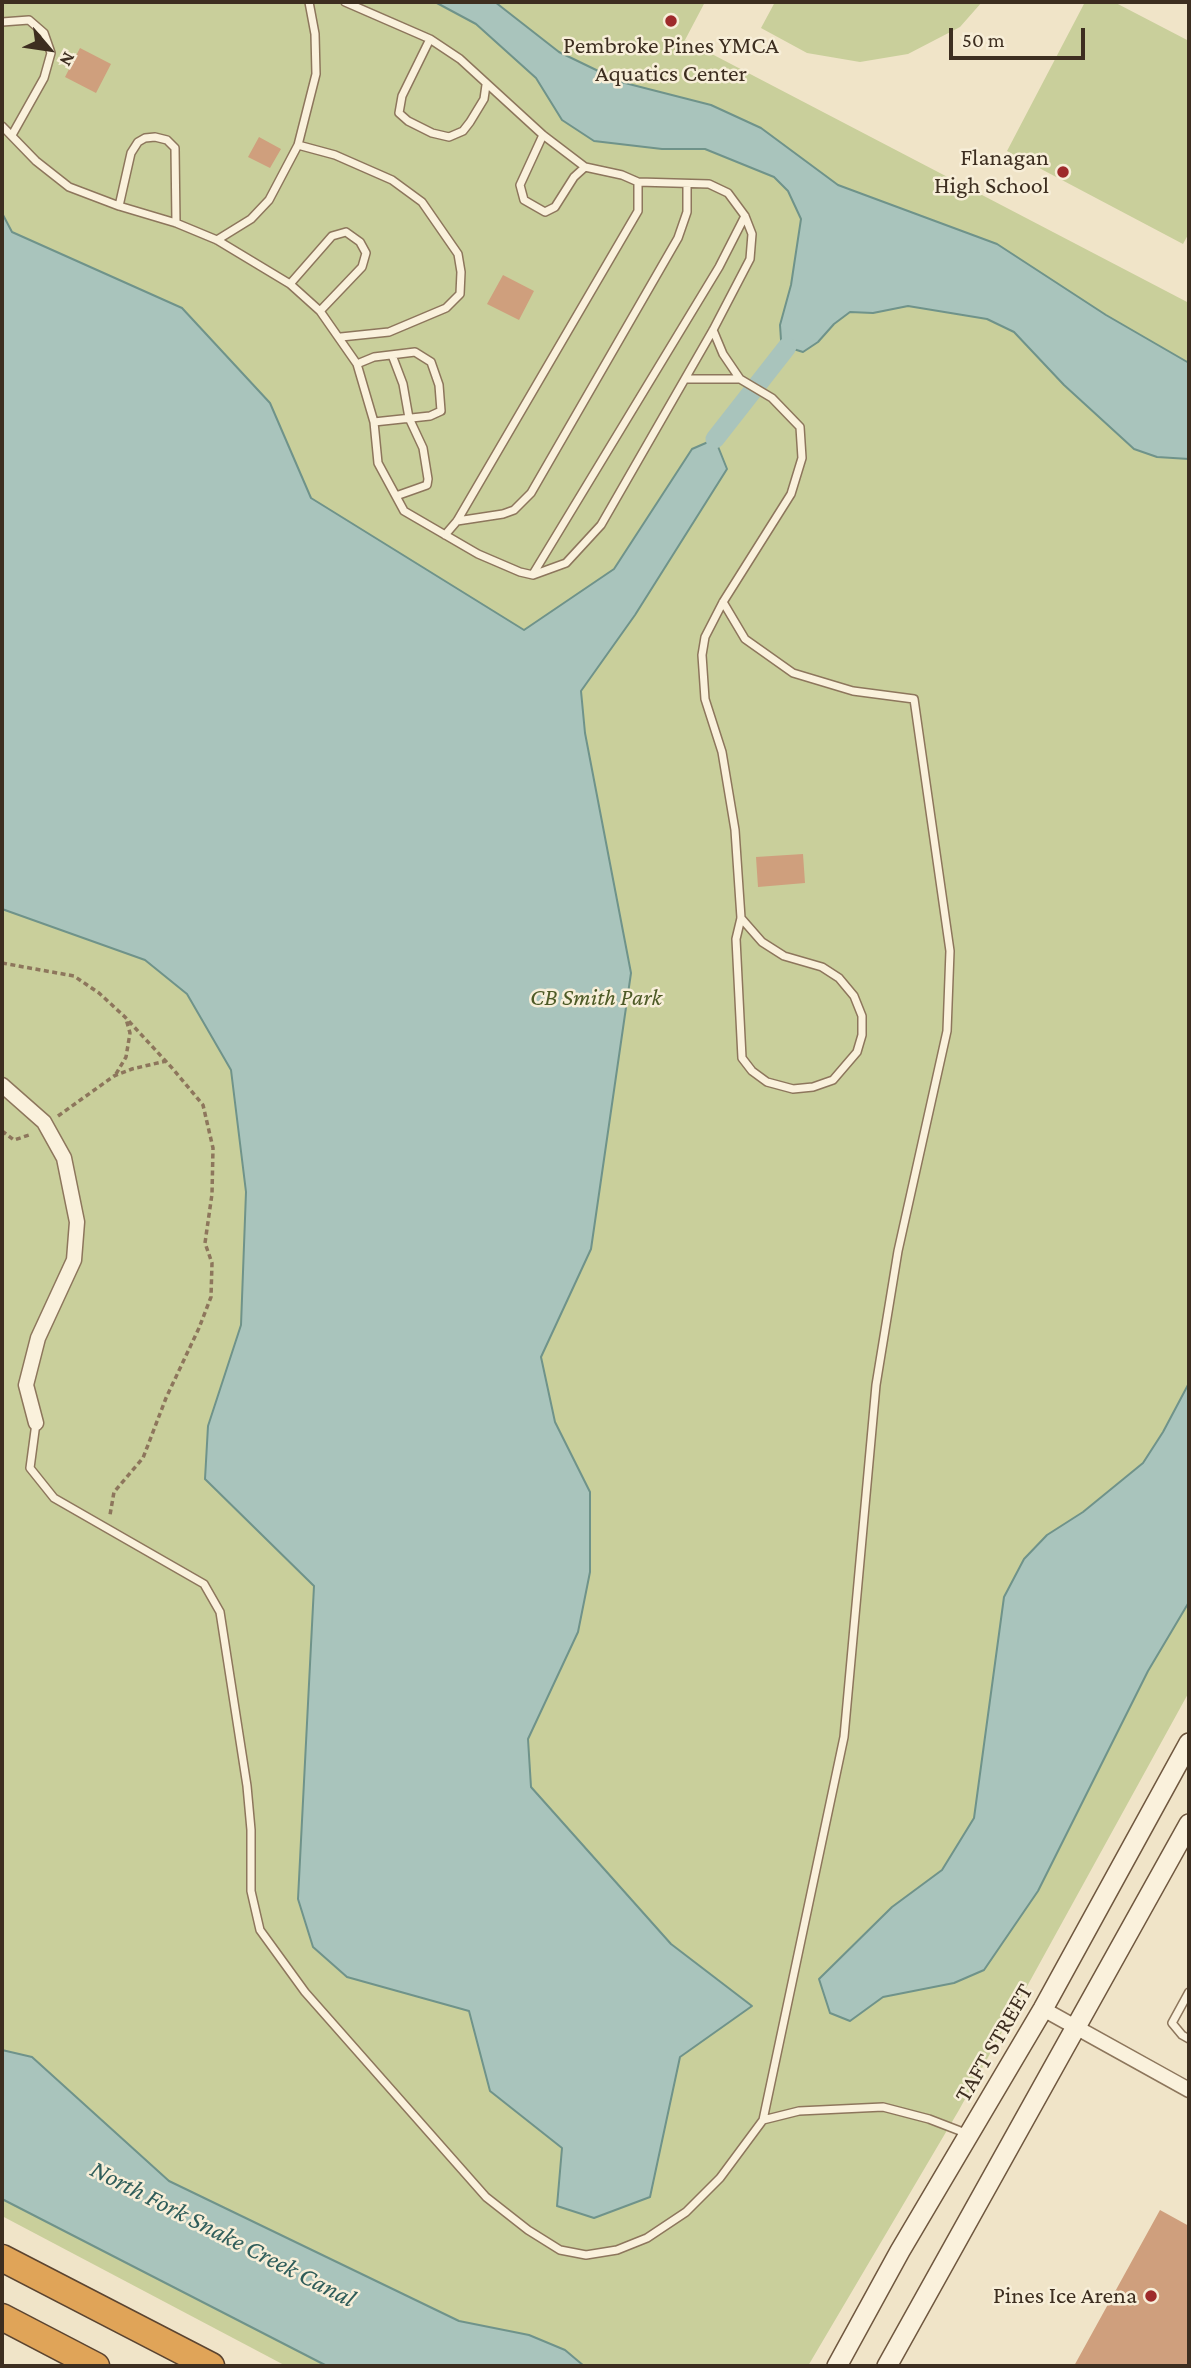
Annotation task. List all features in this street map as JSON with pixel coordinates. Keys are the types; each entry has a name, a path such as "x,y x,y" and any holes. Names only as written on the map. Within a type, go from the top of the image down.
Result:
{"highway":[{"path":"2,2258 211,2366"},
{"path":"2,2316 96,2366"}],"street":[{"path":"2,1085 44,1122 58,1147 64,1158 77,1222 74,1260 38,1338 26,1385 36,1423"},
{"name":"TAFT STREET","path":"837,2366 900,2251 1043,2009 1189,1743"},
{"path":"887,2366 1189,1824"},
{"path":"1043,2009 1189,2090"}],"lane":[{"path":"217,240 251,219 269,200 298,145 316,74 315,34 309,2"},
{"path":"2,126 36,161 69,187 176,223 217,240 290,284 320,311 341,337 357,364 374,422 378,463 404,511 478,554 520,572 533,575 566,563 601,525 713,330 750,259 752,234 745,216 727,193 709,184 638,182 622,175 585,167 543,135 460,59 430,39 345,2"},
{"path":"2,22 29,20 44,33 51,53 44,78 12,135"},
{"path":"430,39 402,96 399,113 408,121 432,133 449,137 463,131 484,99 486,85"},
{"path":"543,135 520,185 524,200 545,212 555,207 574,177 585,167"},
{"path":"119,205 131,153 138,142 155,137 167,140 175,148 176,223"},
{"path":"298,145 335,155 392,180 422,202 458,254 460,294 446,308 389,332 341,337"},
{"path":"445,535 457,521 638,211 638,182"},
{"path":"457,521 514,510 531,493 678,238 687,212 687,185"},
{"path":"533,575 719,267 745,216"},
{"path":"290,284 332,236 346,232 360,242 366,253 362,267 320,311"},
{"path":"713,330 723,354 741,380 772,398 800,426 802,458 791,494 723,602 705,637 702,655 705,699 722,752 735,830 741,918 736,939 742,1058 752,1071 767,1082 793,1089 813,1087 833,1080 857,1052 862,1035 862,1016 854,996 839,978 822,967 784,956 762,942 741,918"},
{"path":"357,364 374,357 415,352 431,362 439,385 441,411 430,416 374,422"},
{"path":"392,355 403,383 409,418 423,449 427,485 396,496"},
{"path":"685,379 741,380"},
{"path":"36,1423 30,1468 54,1498 204,1584 219,1612 247,1787 251,1830 251,1891 260,1930 305,1992 486,2197 528,2231 560,2250 586,2255 617,2250 647,2238 686,2212 720,2178 763,2120 844,1737 876,1385 898,1251 947,1031 950,951 914,699 853,691 793,673 745,639 723,602"},
{"path":"1189,1992 1172,2023 1189,2039"},
{"path":"763,2120 799,2111 883,2107 929,2119 969,2134"}],"path":[{"path":"2,963 74,976 99,993 166,1061 203,1105 214,1148 212,1194 205,1243 212,1263 211,1297 166,1398 143,1458 114,1492 107,1528"},
{"path":"54,1119 123,1067 130,1033 125,1017"},
{"path":"114,1076 166,1061"},
{"path":"2,1131 14,1140 34,1133"}],"green space":[{"name":"CB Smith Park","path":"2,2 705,2 685,40 1189,303 1189,1692 959,2110 808,2366 286,2366 2,2216"},
{"path":"775,2 982,2 960,27 908,54 860,62 807,53 761,28"},
{"path":"1085,2 1114,2 1189,41 1189,233 1183,244 1007,151"}],"water":[{"path":"435,2 495,2 559,52 621,82 711,105 761,128 838,185 997,244 1106,315 1189,363 1189,459 1157,457 1134,449 1064,385 1014,332 987,319 908,306 873,313 850,312 834,324 818,342 803,352 787,347 781,340 780,325 791,285 801,219 788,191 774,177 705,149 662,149 594,141 562,120 536,78 476,24"},
{"path":"2,213 12,232 182,308 270,403 311,498 524,630 614,569 692,449 715,439 727,469 635,615 581,691 585,733 631,973 591,1249 541,1357 555,1422 590,1492 590,1572 578,1632 528,1739 531,1787 671,1944 752,2006 680,2057 650,2197 594,2218 557,2206 562,2148 490,2091 469,2011 347,1977 313,1947 298,1899 314,1586 205,1479 208,1426 241,1325 246,1192 231,1070 187,994 145,960 2,909"},
{"path":"1189,1383 1189,1602 1148,1671 1038,1891 984,1970 954,1983 883,1997 850,2021 830,2013 819,1979 892,1907 942,1870 974,1818 1004,1597 1024,1559 1047,1535 1083,1512 1143,1463"},
{"name":"North Fork Snake Creek Canal","path":"2,2050 32,2057 169,2181 459,2321 529,2335 565,2350 584,2366 327,2366 2,2199"}],"building":[{"path":"80,48 111,64 96,93 65,77"},
{"path":"259,137 281,149 270,168 248,157"},
{"path":"503,275 534,291 519,320 487,304"},
{"path":"803,854 805,883 758,887 756,857"},
{"name":"Pines Ice Arena","path":"1160,2210 1189,2226 1189,2366 1074,2366"}],"waterway":[{"path":"715,439 787,347"}],"place":[{"name":"Pembroke Pines YMCA Aquatics Center","path":"671,21"},
{"name":"Flanagan High School","path":"1063,172"},
{"name":"Pines Ice Arena","path":"1151,2296"}]}
